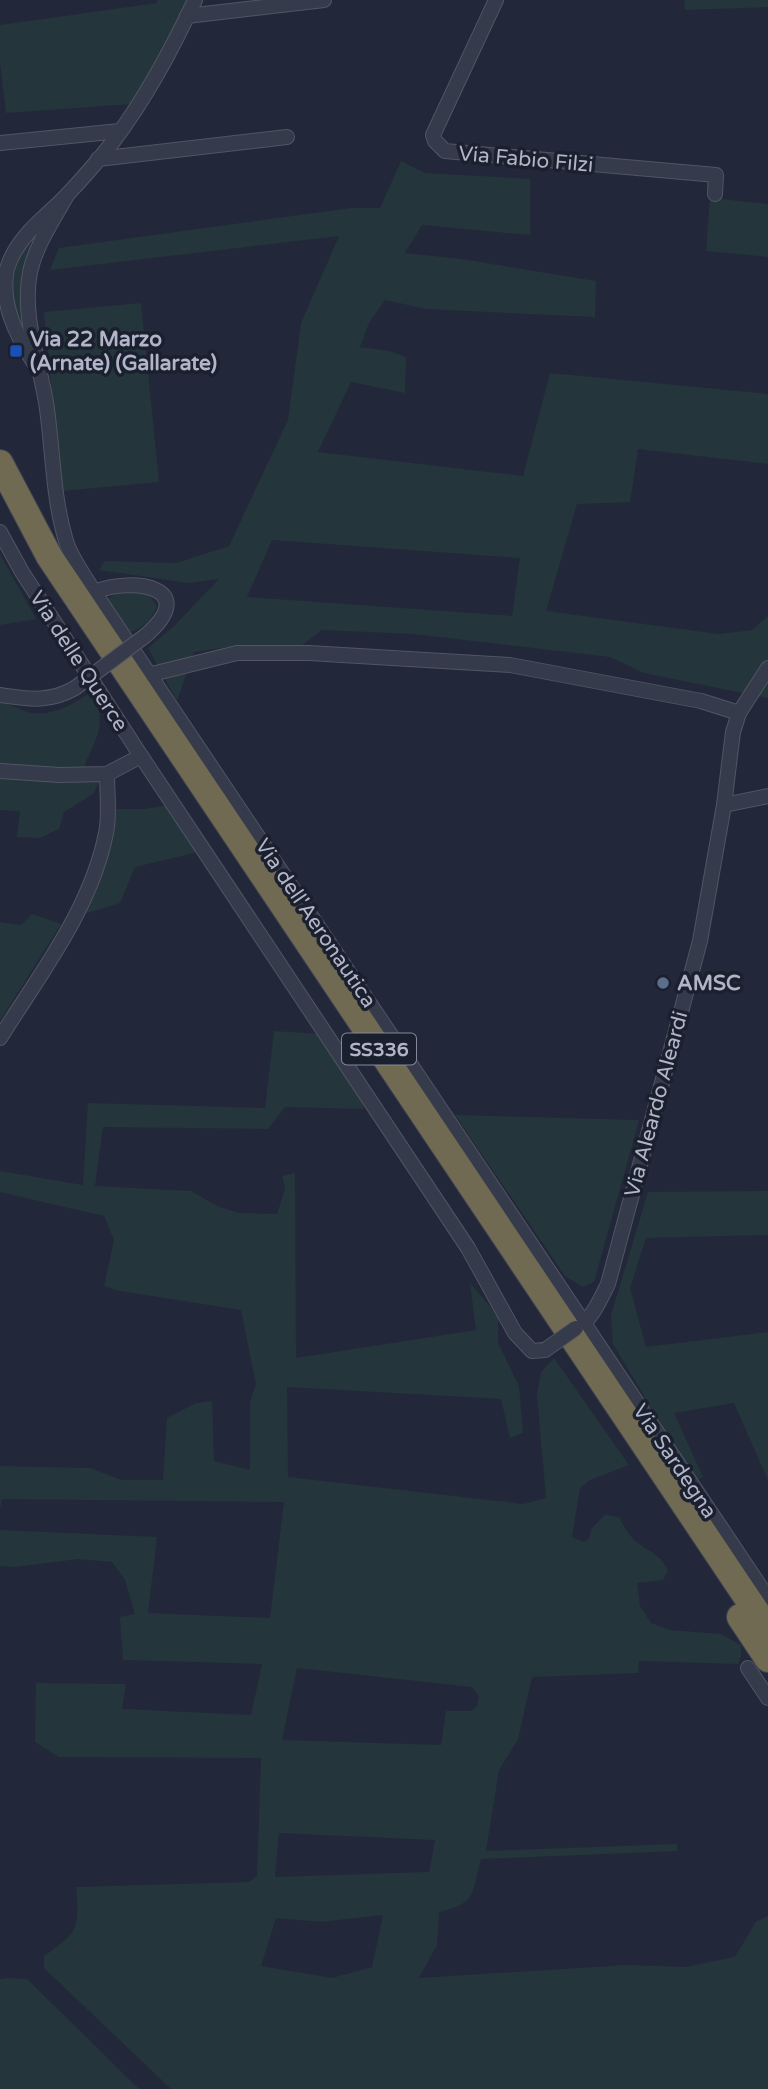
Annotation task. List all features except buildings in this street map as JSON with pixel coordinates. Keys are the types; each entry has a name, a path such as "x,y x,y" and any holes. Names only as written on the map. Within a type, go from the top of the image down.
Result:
{"highway":[{"name":"SS336","path":"0,463 49,556 768,1629"},
{"name":"SS336","path":"0,501 36,565 758,1663"}],"street":[{"path":"37,367 13,329 5,298 7,269 20,240 98,159 152,87 195,0"},
{"path":"187,16 324,0"},
{"name":"Via Fabio Filzi","path":"496,0 433,135 445,151 716,175 715,194"},
{"path":"0,143 120,131"},
{"path":"98,159 287,137"},
{"path":"37,367 28,297 30,273 38,248 66,195"},
{"name":"Via dell'Aeronautica","path":"37,367 47,407 54,488 66,544 94,592 152,674 531,1246 581,1326"},
{"name":"Via delle Querce","path":"0,531 22,572 141,756 107,774 60,775 0,771"},
{"path":"0,695 43,700 64,694 145,636 162,620 167,608 159,591 146,586 123,585 94,592"},
{"path":"152,674 237,653 309,653 510,665 701,701 739,713"},
{"name":"Via Aleardo Aleardi","path":"581,1326 608,1284 700,941 724,806 733,732 739,713 768,667"},
{"path":"141,756 468,1248 515,1333 531,1351 545,1350 581,1326"},
{"path":"0,1038 75,918 93,880 107,831 107,774"},
{"path":"724,806 768,796"},
{"name":"Via Sardegna","path":"581,1326 768,1598"},
{"path":"758,1663 768,1698"}],"shaded area":[{"path":"157,0 189,0 136,100 131,104 6,113 0,64 0,25 157,3"},
{"path":"684,0 768,0 768,7 685,10"},
{"path":"401,161 425,173 530,179 530,235 422,225 405,253 461,259 596,281 595,317 426,309 385,300 369,323 360,347 389,351 406,357 405,393 351,382 318,452 523,476 550,373 768,394 768,464 638,449 630,502 577,504 546,611 719,634 752,630 768,616 768,698 644,673 610,657 413,634 322,630 301,646 242,645 194,652 177,701 148,648 174,626 219,579 189,583 99,570 105,561 176,563 229,546 288,420 301,323 339,236 50,270 59,248 351,208 380,208","holes":["272,540 520,558 512,616 247,597"]},
{"path":"710,198 768,204 768,257 706,251"},
{"path":"28,241 31,246 20,288 24,330 21,332 13,284 17,264"},
{"path":"141,303 159,482 62,491 44,312"},
{"path":"0,554 36,619 0,625"},
{"path":"142,592 150,596 157,606 146,623 128,633 106,599 119,593"},
{"path":"92,692 100,720 97,737 85,764 99,782 93,794 64,812 59,829 40,838 17,837 20,811 0,810 0,703 27,712 45,713 61,709"},
{"path":"169,805 198,852 135,867 120,903 84,914 106,852 115,809 144,809"},
{"path":"32,914 61,924 0,1021 0,922 21,925"},
{"path":"274,1031 322,1034 361,1093 364,1109 285,1107 268,1129 103,1127 95,1186 191,1191 217,1206 239,1213 277,1214 285,1189 282,1176 295,1173 296,1358 476,1330 470,1283 498,1316 498,1343 519,1386 523,1433 510,1438 501,1399 287,1387 288,1477 523,1504 546,1498 537,1395 541,1372 554,1358 629,1465 590,1480 580,1488 572,1537 584,1542 589,1539 591,1529 605,1515 619,1517 633,1538 659,1557 668,1570 663,1580 637,1583 640,1606 651,1623 670,1630 721,1634 741,1645 738,1664 639,1661 638,1673 532,1677 518,1739 499,1770 486,1851 677,1844 677,1851 481,1859 474,1889 467,1901 439,1912 437,1945 419,1978 627,1965 685,1967 735,1957 756,1922 768,1916 768,2089 171,2089 44,1968 44,1956 70,1935 77,1921 76,1887 249,1882 257,1876 261,1758 59,1757 35,1742 36,1683 126,1684 122,1709 251,1715 262,1664 123,1660 120,1617 135,1614 125,1580 112,1562 78,1559 15,1567 0,1566 0,1530 157,1537 148,1613 270,1618 284,1502 2,1499 0,1510 0,1466 90,1468 121,1480 163,1480 167,1418 196,1403 212,1401 214,1461 250,1470 250,1402 256,1384 241,1310 120,1291 104,1286 114,1240 104,1216 0,1192 0,1171 83,1185 88,1103 265,1108","holes":["297,1668 472,1687 479,1696 477,1706 470,1711 446,1711 441,1745 282,1740","279,1833 435,1840 429,1872 275,1877","383,1915 372,1967 332,1978 261,1966 276,1918 321,1922"]},
{"path":"455,1115 639,1120 594,1282 583,1287 565,1276"},
{"path":"768,1191 768,1235 646,1238 630,1288 646,1347 768,1332 768,1480 734,1403 674,1413 703,1477 695,1481 613,1344 611,1315 648,1192"},
{"path":"0,1979 27,1979 139,2089 0,2089"}],"place":[{"name":"Via 22 Marzo (Arnate) (Gallarate)","path":"16,351"},
{"name":"AMSC","path":"663,983"}]}
